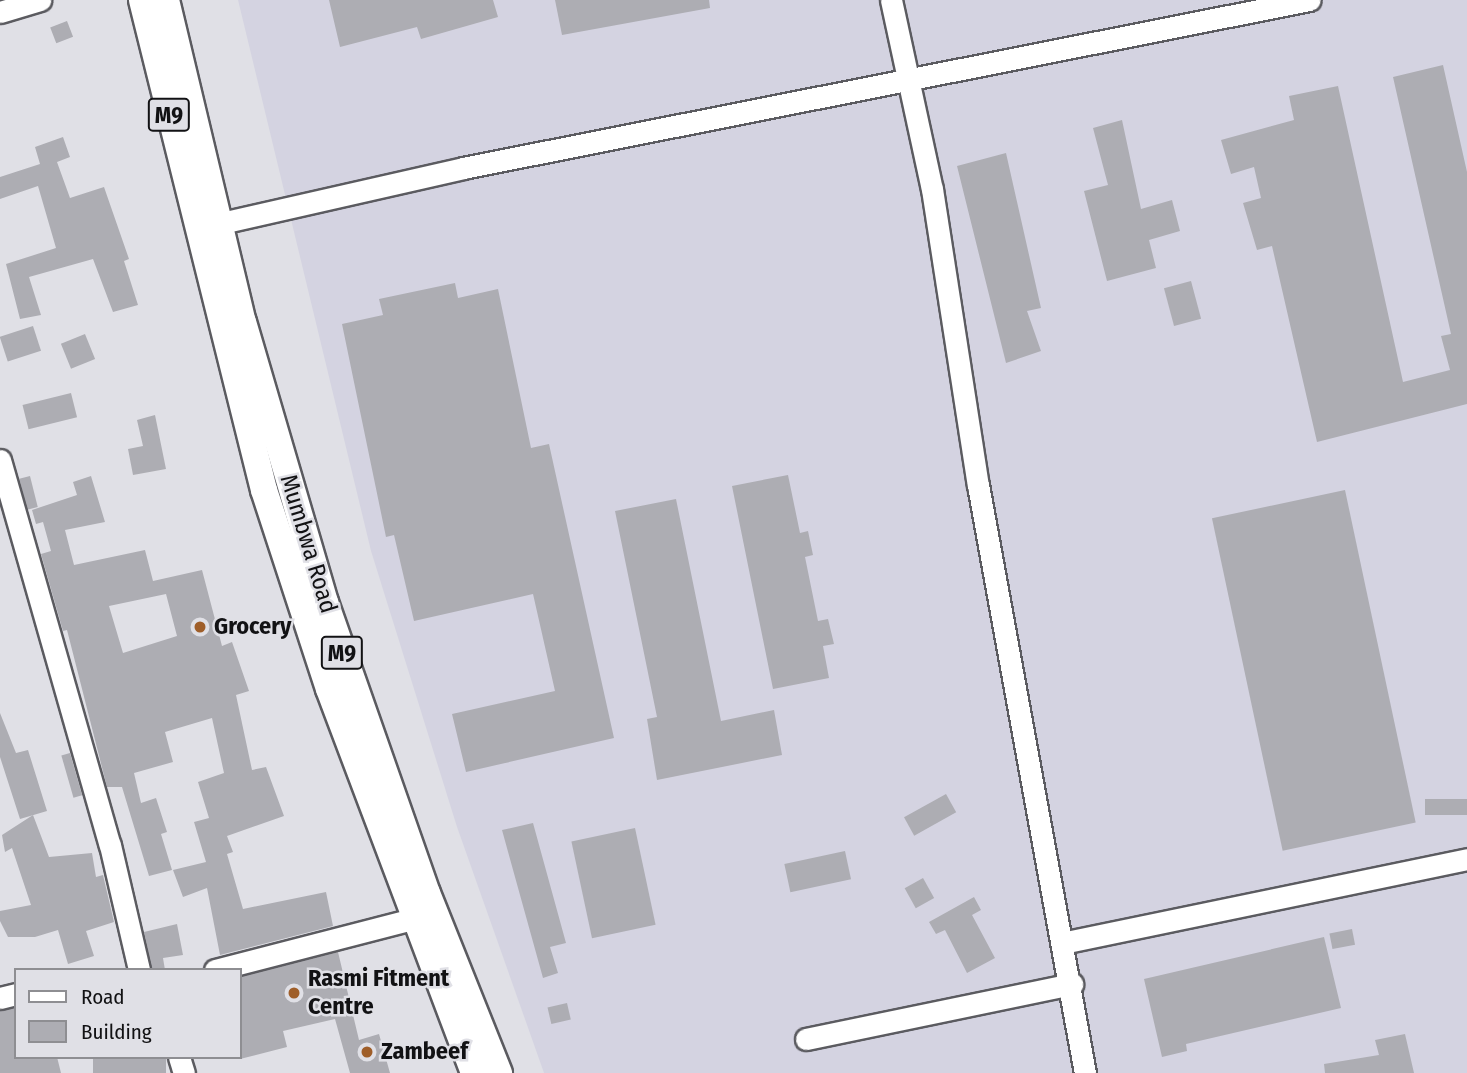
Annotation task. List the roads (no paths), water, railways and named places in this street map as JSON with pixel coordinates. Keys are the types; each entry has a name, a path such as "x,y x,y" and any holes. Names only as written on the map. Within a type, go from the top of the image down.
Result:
{"main road":[{"name":"Mumbwa Road","path":"142,0 207,227 325,601 427,893 499,1073"},
{"name":"Mumbwa Road","path":"166,0 207,227 264,490 295,588 474,1073"}],"street":[{"path":"0,12 40,0"},
{"path":"891,0 959,343 978,485 1047,882 1072,984 1086,1073"},
{"path":"207,227 451,170 1309,0"},
{"path":"0,460 106,833 139,968"},
{"path":"1062,943 1467,859"},
{"path":"223,968 416,918"},
{"path":"806,1039 1072,984"}],"place":[{"name":"Grocery","path":"200,627"},
{"name":"Rasmi Fitment Centre","path":"294,993"},
{"name":"Zambeef","path":"367,1052"}]}
